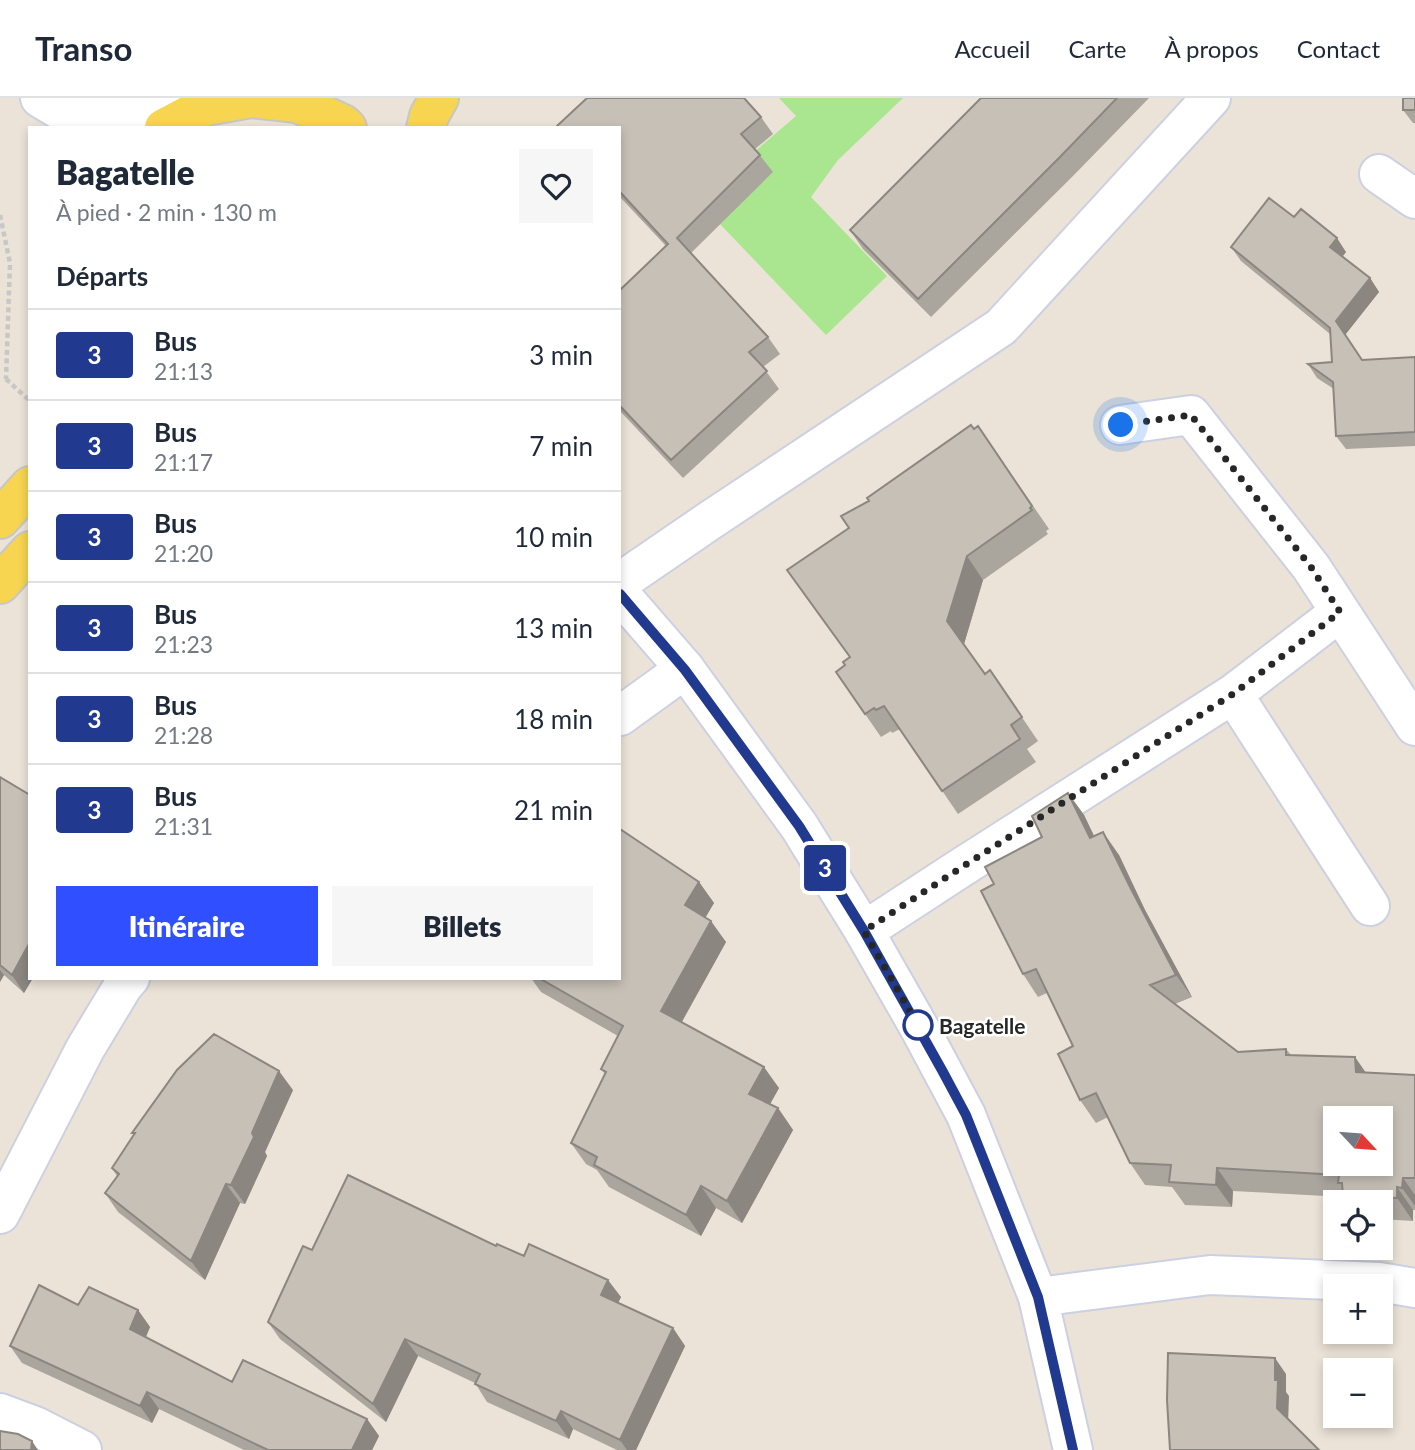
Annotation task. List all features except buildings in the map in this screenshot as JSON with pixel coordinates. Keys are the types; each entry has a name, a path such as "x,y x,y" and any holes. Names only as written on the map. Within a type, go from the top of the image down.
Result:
{"main road":[{"path":"168,126 206,106 251,98 307,101 345,126"},
{"path":"426,126 439,98"},
{"path":"0,519 28,488"},
{"path":"0,584 28,553"}],"street":[{"path":"621,581 1002,327 1211,98"},
{"path":"58,113 206,106"},
{"path":"1380,174 1415,199"},
{"path":"1121,425 1191,415 1311,567 1415,726"},
{"path":"621,595 685,670 799,826 864,931 966,1115 1038,1297 1073,1450"},
{"path":"864,931 1233,694 1340,612"},
{"path":"621,715 685,670"},
{"path":"1233,694 1370,906"},
{"path":"0,1214 85,1049 128,980"},
{"path":"1038,1297 1209,1275 1378,1282 1415,1288"},
{"path":"0,1413 35,1426 82,1450"}],"path":[{"path":"0,215 10,263 6,379 28,399"},
{"path":"0,383 6,379"}],"green space":[{"path":"779,98 903,98 838,160 811,197 887,276 826,335 720,224 772,172 754,152 796,116"}],"bus line":[{"name":"3","path":"621,595 685,670 799,826 864,931 966,1115 1038,1297 1073,1450"}],"place":[{"name":"Bagatelle","path":"918,1025"}],"route":[{"path":"918,1025 920,1029 864,931 1233,694 1340,612 1311,567 1191,415 1121,425"}]}
